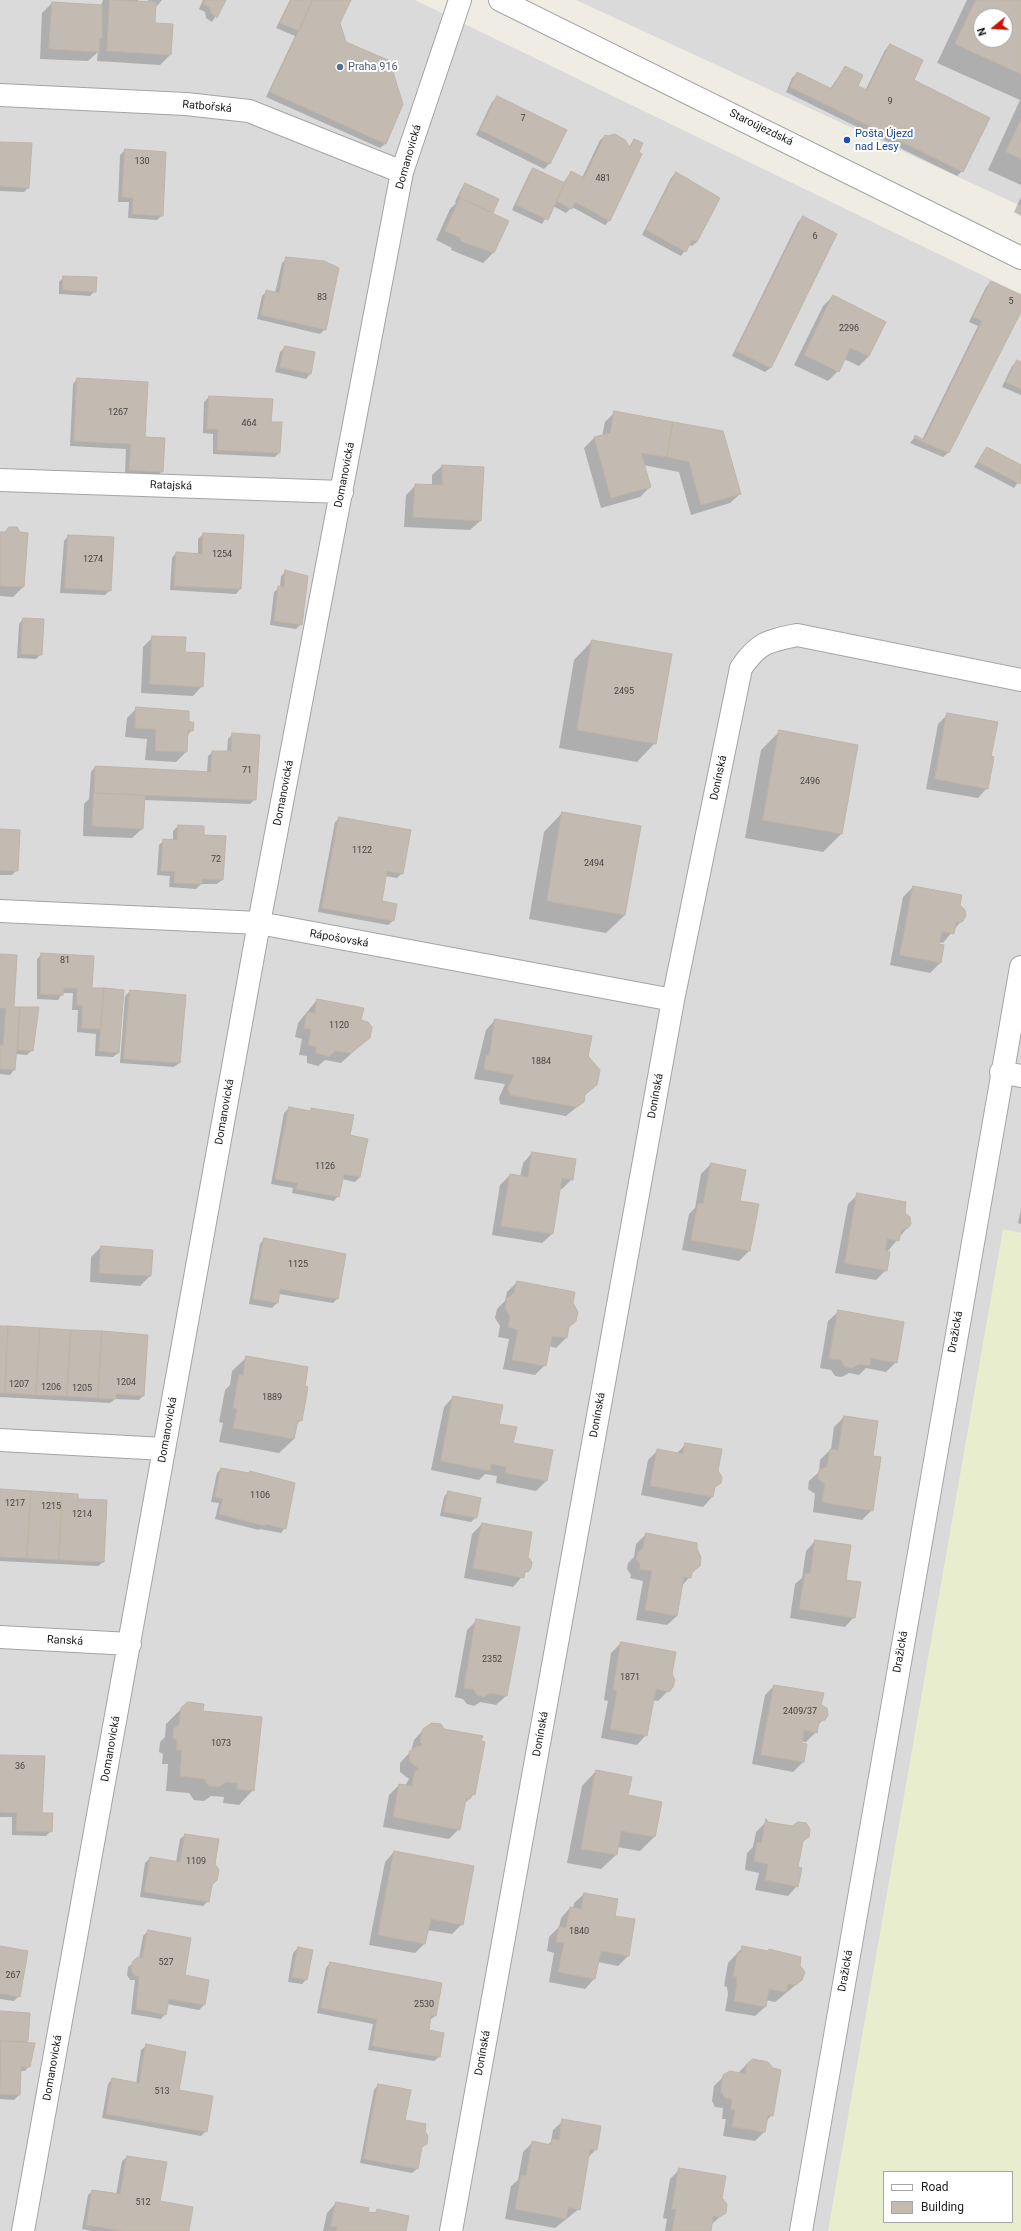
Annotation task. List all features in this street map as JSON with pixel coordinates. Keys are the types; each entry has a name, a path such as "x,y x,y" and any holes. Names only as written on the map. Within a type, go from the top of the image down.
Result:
{"street":[{"name":"Domanovická","path":"24,2231 259,924 402,172 460,0"},
{"name":"Staroújezdská","path":"500,0 1021,258"},
{"name":"Ratbořská","path":"0,95 186,104 249,111 402,172"},
{"name":"Ratajská","path":"0,480 342,492"},
{"name":"Donínská","path":"451,2231 673,1000 741,668 752,651 770,640 797,634 1021,680"},
{"name":"Rápošovská","path":"0,911 259,924 673,1000"},
{"name":"Dražická","path":"801,2231 1011,1074 1021,967"},
{"path":"0,1440 164,1449"},
{"name":"Ranská","path":"0,1637 130,1644"}],"shaded area":[{"path":"0,0 415,0 1021,294 1021,2231 0,2231"},
{"path":"576,0 1021,0 1021,206"}],"green space":[{"path":"1003,1229 1021,1233 1021,2231 828,2231"}],"building":[{"path":"110,0 156,2 155,23 173,24 171,55 107,51"},
{"path":"205,0 226,0 217,18 211,13 209,7 203,4"},
{"path":"291,0 313,0 299,31 280,23"},
{"path":"313,0 351,0 340,23 346,42 395,63 392,69 403,104 386,144 270,92"},
{"path":"976,0 1021,0 1021,74 955,44"},
{"path":"52,2 102,5 102,38 100,38 99,52 49,49"},
{"path":"890,44 923,60 914,80 990,118 963,172 790,87 797,72 832,89 845,66 863,75 858,86 867,90"},
{"path":"497,96 567,130 550,164 480,130"},
{"path":"1021,119 1021,159 1006,152"},
{"path":"615,134 625,140 630,148 634,139 643,143 639,152 642,154 610,221 575,202 572,209 556,201 571,171 584,178 605,135 608,136"},
{"path":"0,142 32,143 29,188 0,186"},
{"path":"125,149 166,152 163,216 132,214 133,198 122,197"},
{"path":"533,168 565,183 548,220 516,205"},
{"path":"676,172 720,198 697,242 692,240 686,252 646,230"},
{"path":"465,183 499,199 493,213 459,197"},
{"path":"460,198 509,221 494,253 460,241 461,238 445,231"},
{"path":"803,216 837,234 771,368 736,351"},
{"path":"286,257 324,261 339,268 326,330 261,315 266,290 279,293"},
{"path":"63,276 97,277 96,292 63,290"},
{"path":"991,281 1021,295 1021,312 949,453 914,438 915,435 924,440 982,321 973,317"},
{"path":"833,295 886,322 869,356 850,348 839,372 804,355"},
{"path":"285,346 315,352 311,374 280,367"},
{"path":"1017,360 1021,362 1021,389 1006,382"},
{"path":"77,378 148,382 145,437 165,438 163,472 129,470 131,444 74,441"},
{"path":"209,396 273,399 271,422 282,422 280,453 217,450 218,429 207,429"},
{"path":"614,411 673,422 667,457 641,453 651,487 611,498 594,437 610,433"},
{"path":"673,422 723,431 741,494 701,505 689,462 667,457"},
{"path":"987,447 1021,465 1020,484 978,462"},
{"path":"442,465 484,467 481,521 413,517 415,484 442,485"},
{"path":"9,527 17,527 20,532 28,533 24,587 0,586 0,532 5,532"},
{"path":"203,533 244,535 241,589 174,586 176,552 202,554"},
{"path":"68,535 114,537 111,591 65,588"},
{"path":"285,570 308,576 302,625 274,621 278,586 284,587"},
{"path":"23,618 44,619 42,655 21,654"},
{"path":"152,636 186,637 185,652 205,653 203,687 150,684"},
{"path":"592,640 672,654 656,744 577,730"},
{"path":"136,707 189,711 189,721 194,723 193,731 188,730 187,752 155,751 156,729 135,728"},
{"path":"947,713 998,722 991,756 994,757 988,789 935,779"},
{"path":"779,730 858,745 842,834 763,820"},
{"path":"232,733 260,735 256,800 94,793 95,766 211,772 212,751 231,751"},
{"path":"94,793 145,795 143,829 92,826"},
{"path":"562,812 641,826 625,915 547,901"},
{"path":"339,817 411,830 403,874 387,871 382,901 397,904 394,921 322,908"},
{"path":"178,825 204,826 204,835 226,836 223,880 202,879 202,884 174,883 175,871 161,871 163,839 177,840"},
{"path":"0,829 20,830 18,871 0,870"},
{"path":"913,886 962,895 960,905 965,910 966,916 962,922 956,922 954,934 942,931 939,944 944,945 941,963 900,955"},
{"path":"41,953 94,956 92,988 104,988 101,1029 82,1028 82,1005 77,1005 77,988 64,988 63,995 41,994"},
{"path":"0,954 17,955 14,1007 20,1007 15,1070 0,1069 0,1045 3,1045 6,1008 0,1008"},
{"path":"104,988 124,990 119,1053 99,1051"},
{"path":"130,990 186,995 180,1063 124,1059"},
{"path":"317,999 364,1008 361,1020 368,1022 372,1027 370,1038 351,1053 335,1051 329,1057 316,1053 316,1047 308,1045 311,1029 304,1028 307,1012 315,1013"},
{"path":"20,1007 39,1007 33,1051 18,1050"},
{"path":"495,1019 592,1036 588,1056 600,1070 597,1085 585,1094 584,1102 577,1107 510,1095 508,1088 514,1075 484,1069 486,1055 489,1055"},
{"path":"289,1107 311,1111 311,1108 354,1115 350,1135 368,1139 360,1177 344,1174 339,1197 296,1189 298,1183 275,1179"},
{"path":"532,1152 576,1159 573,1180 562,1178 553,1234 501,1226 510,1174 528,1177"},
{"path":"711,1163 746,1170 740,1201 759,1204 750,1251 691,1240 698,1203 703,1204"},
{"path":"857,1193 906,1202 905,1213 910,1217 911,1224 908,1228 901,1230 899,1241 887,1239 885,1251 890,1252 887,1271 845,1263"},
{"path":"264,1238 346,1254 338,1299 280,1289 278,1303 253,1299"},
{"path":"101,1246 153,1250 151,1276 99,1273"},
{"path":"517,1281 575,1292 573,1303 578,1312 576,1321 569,1327 567,1338 552,1336 546,1366 512,1360 518,1330 508,1327 510,1316 505,1308 507,1298 514,1293"},
{"path":"838,1310 904,1322 897,1363 871,1358 870,1366 859,1364 853,1368 845,1367 841,1360 829,1359"},
{"path":"0,1326 8,1326 5,1393 0,1393"},
{"path":"8,1326 40,1328 36,1395 5,1393"},
{"path":"40,1328 71,1330 67,1396 36,1395"},
{"path":"71,1330 102,1331 98,1398 67,1396"},
{"path":"102,1331 148,1335 144,1396 116,1394 116,1399 98,1398"},
{"path":"246,1356 308,1367 305,1386 308,1387 302,1421 298,1420 294,1439 233,1428 237,1409 233,1408 239,1374 243,1375"},
{"path":"453,1396 503,1405 499,1424 517,1427 513,1443 553,1450 547,1481 505,1473 506,1467 491,1464 490,1471 441,1461"},
{"path":"844,1416 878,1421 873,1456 881,1457 873,1511 822,1502 825,1484 818,1479 819,1470 827,1467 830,1449 838,1450"},
{"path":"685,1443 722,1449 718,1471 722,1477 721,1483 715,1487 713,1497 650,1486 657,1449 683,1454"},
{"path":"221,1468 249,1473 250,1471 295,1483 286,1529 265,1524 265,1526 219,1514 223,1499 215,1497"},
{"path":"0,1489 31,1491 27,1558 0,1557"},
{"path":"31,1491 62,1493 59,1560 27,1558"},
{"path":"448,1491 481,1498 477,1518 444,1512"},
{"path":"62,1493 78,1494 78,1499 107,1500 104,1562 59,1560"},
{"path":"482,1523 532,1532 528,1557 532,1562 531,1568 528,1572 525,1571 524,1578 473,1568"},
{"path":"646,1533 697,1543 697,1549 701,1557 700,1566 692,1572 691,1578 684,1577 677,1616 645,1610 652,1571 639,1569 640,1564 636,1559 638,1552 643,1548"},
{"path":"815,1540 851,1545 846,1580 861,1582 855,1618 799,1609 805,1573 810,1574"},
{"path":"476,1619 520,1627 507,1696 490,1693 484,1697 477,1695 473,1689 464,1688"},
{"path":"621,1642 676,1652 672,1674 675,1680 673,1687 669,1692 656,1689 647,1736 610,1729 617,1691 613,1690"},
{"path":"774,1685 824,1693 821,1705 827,1708 828,1715 825,1720 819,1721 817,1733 804,1730 802,1743 807,1744 804,1762 761,1755"},
{"path":"188,1702 204,1704 203,1711 262,1717 254,1791 237,1789 238,1783 226,1782 219,1787 209,1786 204,1779 180,1776 182,1750 176,1750 177,1740 173,1738 174,1727 179,1725 181,1708"},
{"path":"432,1723 441,1724 444,1729 483,1736 481,1741 485,1742 475,1795 472,1794 470,1799 466,1798 460,1830 393,1817 399,1784 412,1786 415,1771 419,1769 410,1762 409,1752 413,1748 423,1745 420,1742 423,1729"},
{"path":"0,1755 45,1756 42,1813 53,1813 52,1832 16,1831 17,1813 0,1812"},
{"path":"596,1770 632,1777 628,1795 662,1802 655,1837 621,1831 617,1855 581,1849"},
{"path":"766,1819 768,1822 792,1826 798,1822 806,1823 810,1829 809,1837 803,1841 798,1867 802,1868 798,1887 765,1880 768,1864 754,1861 757,1842 761,1843"},
{"path":"185,1834 219,1839 215,1864 219,1870 217,1880 212,1885 209,1902 144,1892 150,1857 180,1862"},
{"path":"394,1851 474,1866 463,1925 431,1919 425,1944 378,1935"},
{"path":"584,1893 618,1899 615,1916 635,1919 629,1956 601,1951 595,1979 558,1972 564,1943 556,1942 559,1926 566,1928 570,1907 581,1909"},
{"path":"148,1930 191,1938 185,1975 209,1980 205,2005 169,1999 166,2015 136,2009 139,1976 135,1976 131,1970 133,1961 138,1957 142,1958"},
{"path":"0,1946 28,1951 20,1997 0,1993"},
{"path":"742,1946 768,1951 769,1949 801,1957 800,1966 805,1972 802,1980 796,1985 788,1984 786,1992 769,1989 766,2007 734,2001 737,1977 733,1976 738,1952 741,1953"},
{"path":"298,1947 313,1950 307,1980 292,1977"},
{"path":"330,1962 442,1983 436,2016 431,2015 429,2030 444,2033 440,2057 372,2046 377,2019 321,2008"},
{"path":"0,2011 30,2013 28,2041 0,2041"},
{"path":"1,2041 35,2043 30,2067 21,2067 20,2095 0,2094"},
{"path":"146,2044 186,2052 179,2090 213,2096 207,2132 106,2114 112,2078 139,2083"},
{"path":"753,2059 768,2062 773,2068 781,2070 773,2116 768,2115 765,2132 732,2127 735,2110 731,2109 732,2099 725,2098 721,2091 723,2075 730,2071 745,2074 747,2064"},
{"path":"378,2084 411,2090 405,2120 426,2124 425,2131 428,2136 427,2144 422,2147 418,2169 364,2159"},
{"path":"562,2119 601,2126 597,2150 590,2149 580,2210 568,2207 566,2219 515,2209 521,2175 526,2176 532,2141 551,2145 552,2139 559,2140"},
{"path":"127,2156 167,2162 160,2201 193,2207 189,2231 122,2231 86,2225 92,2190 120,2194"},
{"path":"679,2168 726,2176 722,2198 727,2204 726,2213 719,2217 713,2216 711,2231 672,2231 676,2209 672,2209"},
{"path":"336,2202 369,2208 368,2212 376,2213 377,2209 409,2216 406,2231 336,2231 337,2227 331,2226"}],"place":[{"name":"Praha 916","path":"340,67"},
{"name":"Pošta Újezd nad Lesy","path":"847,140"}]}
